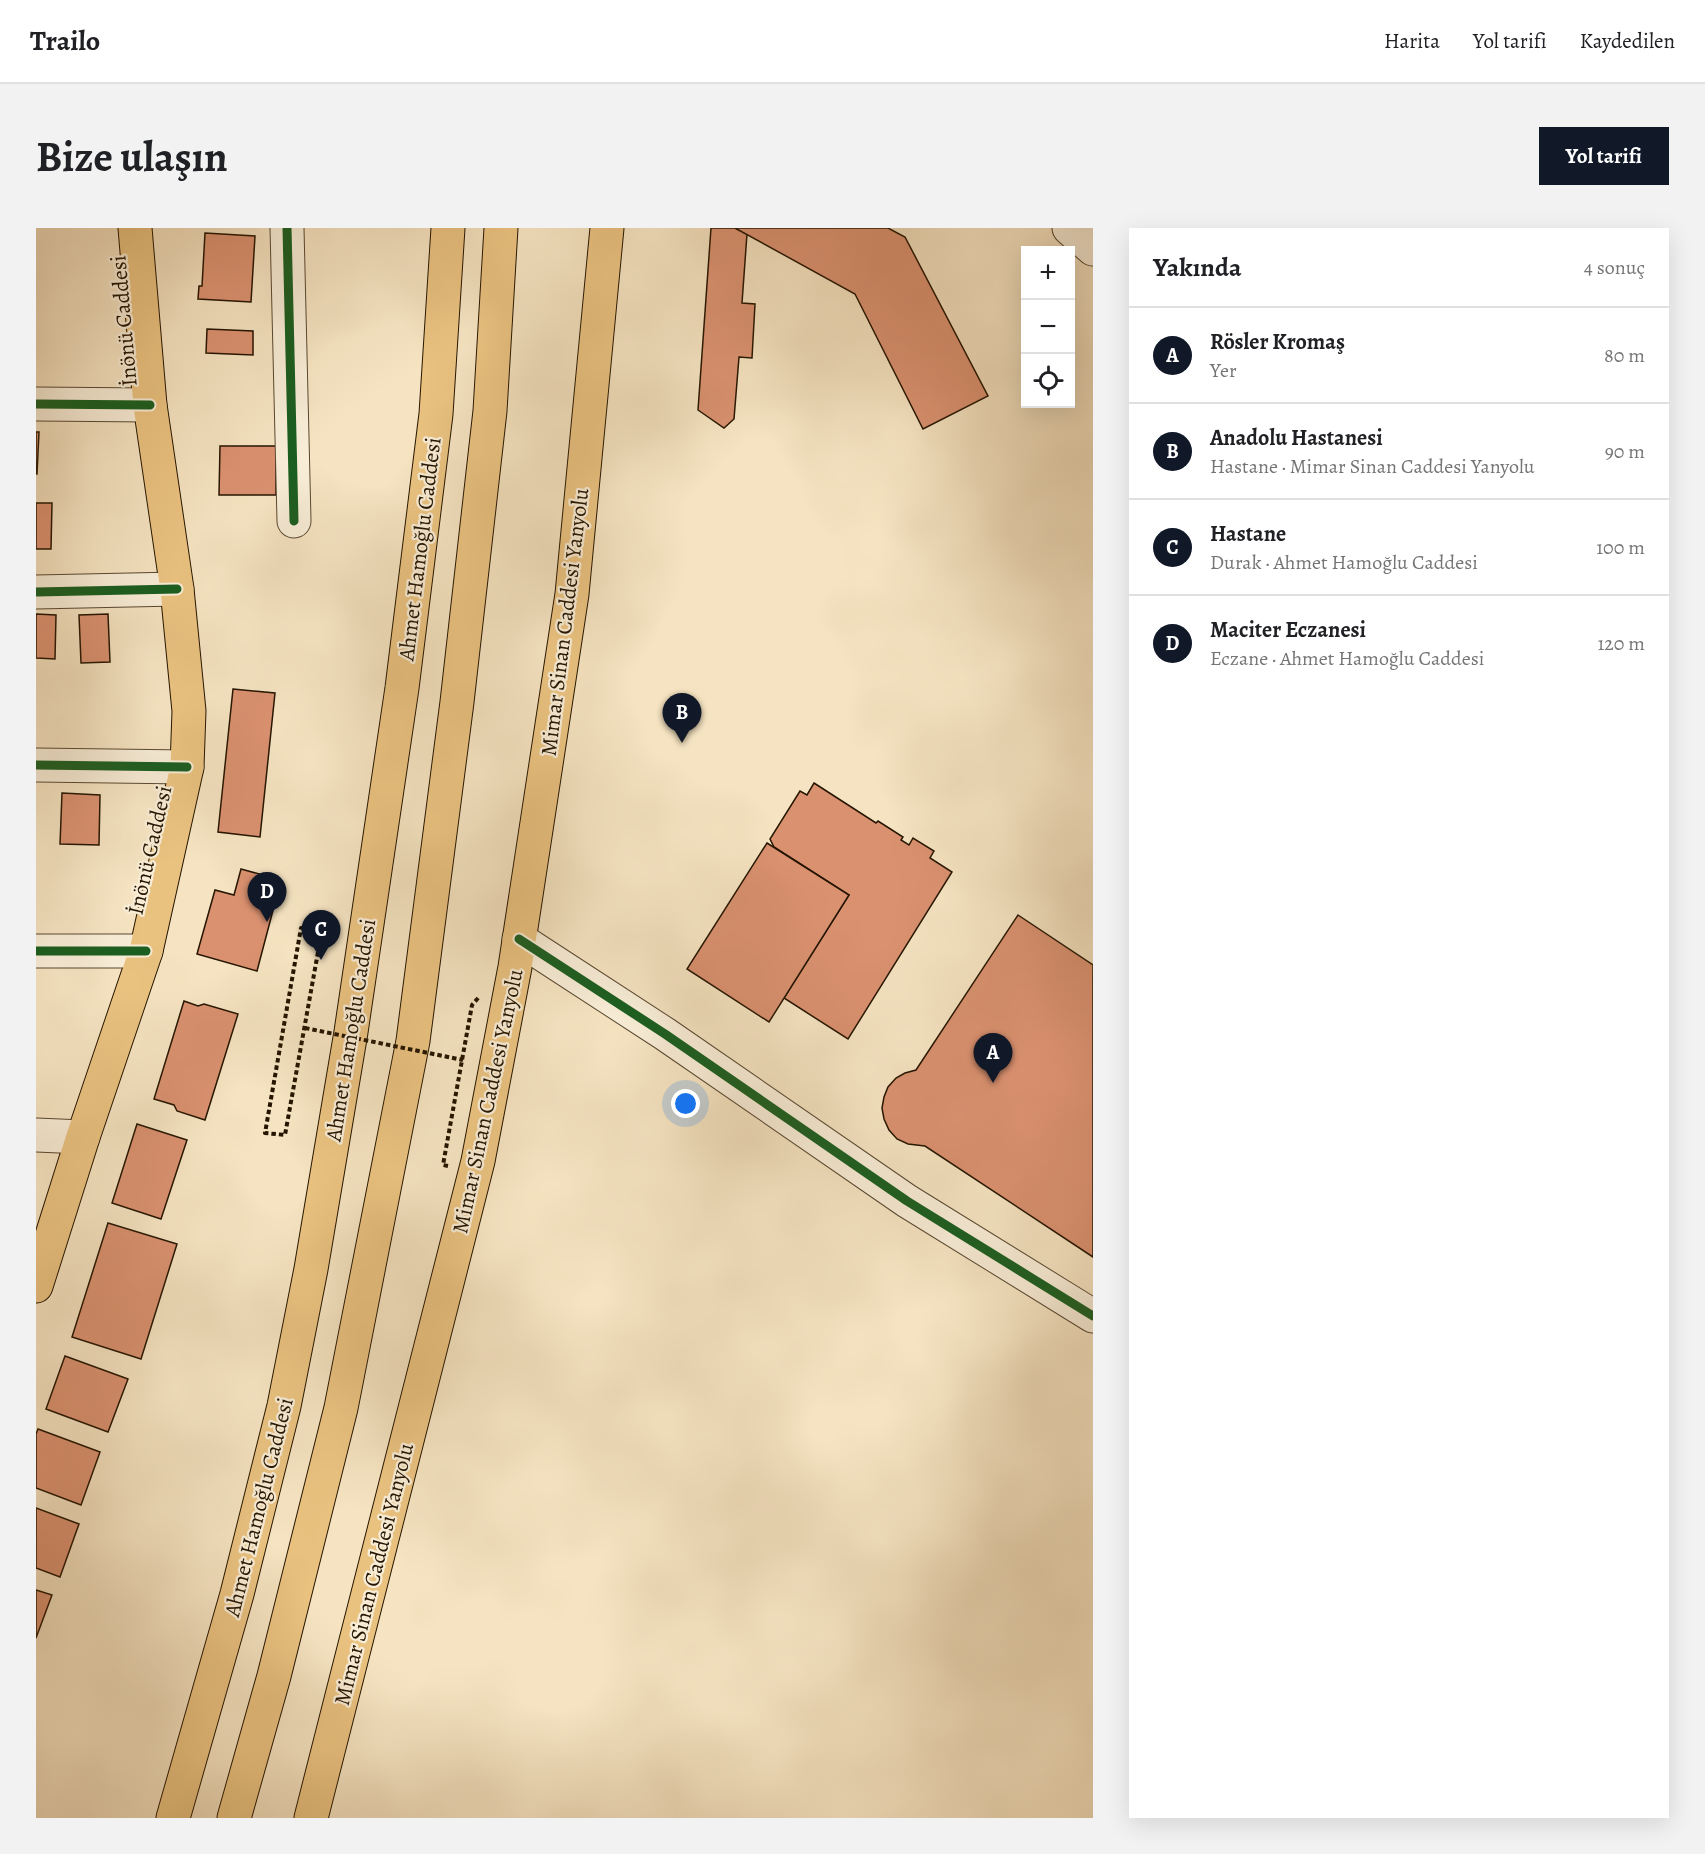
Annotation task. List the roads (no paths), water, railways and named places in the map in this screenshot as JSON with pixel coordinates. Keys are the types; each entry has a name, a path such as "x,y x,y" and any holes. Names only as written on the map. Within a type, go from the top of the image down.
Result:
{"main road":[{"name":"İnönü Caddesi","path":"36,1286 83,1137 146,951 187,767 189,711 177,589 150,405 135,228"},
{"name":"Ahmet Hamoğlu Caddesi","path":"173,1818 237,1594 284,1406 311,1269 402,688 436,414 448,228"},
{"path":"234,1818 274,1676 341,1408 413,1041 457,702 489,423 501,228"},
{"name":"Mimar Sinan Caddesi Yanyolu","path":"311,1818 478,1161 519,939 572,594 607,228"}],"street":[{"path":"286,228 294,521"},
{"path":"1069,228 1093,249"},
{"path":"36,404 150,405"},
{"path":"36,592 177,589"},
{"path":"36,765 187,767"},
{"path":"519,939 665,1034 907,1201 1093,1316"},
{"path":"36,951 146,951"},
{"path":"36,1135 83,1137"}],"place":[{"name":"Anadolu Hastanesi","path":"682,743"},
{"name":"Maciter Eczanesi","path":"267,922"},
{"name":"Hastane","path":"321,960"},
{"name":"Rösler Kromaş","path":"993,1083"}]}
